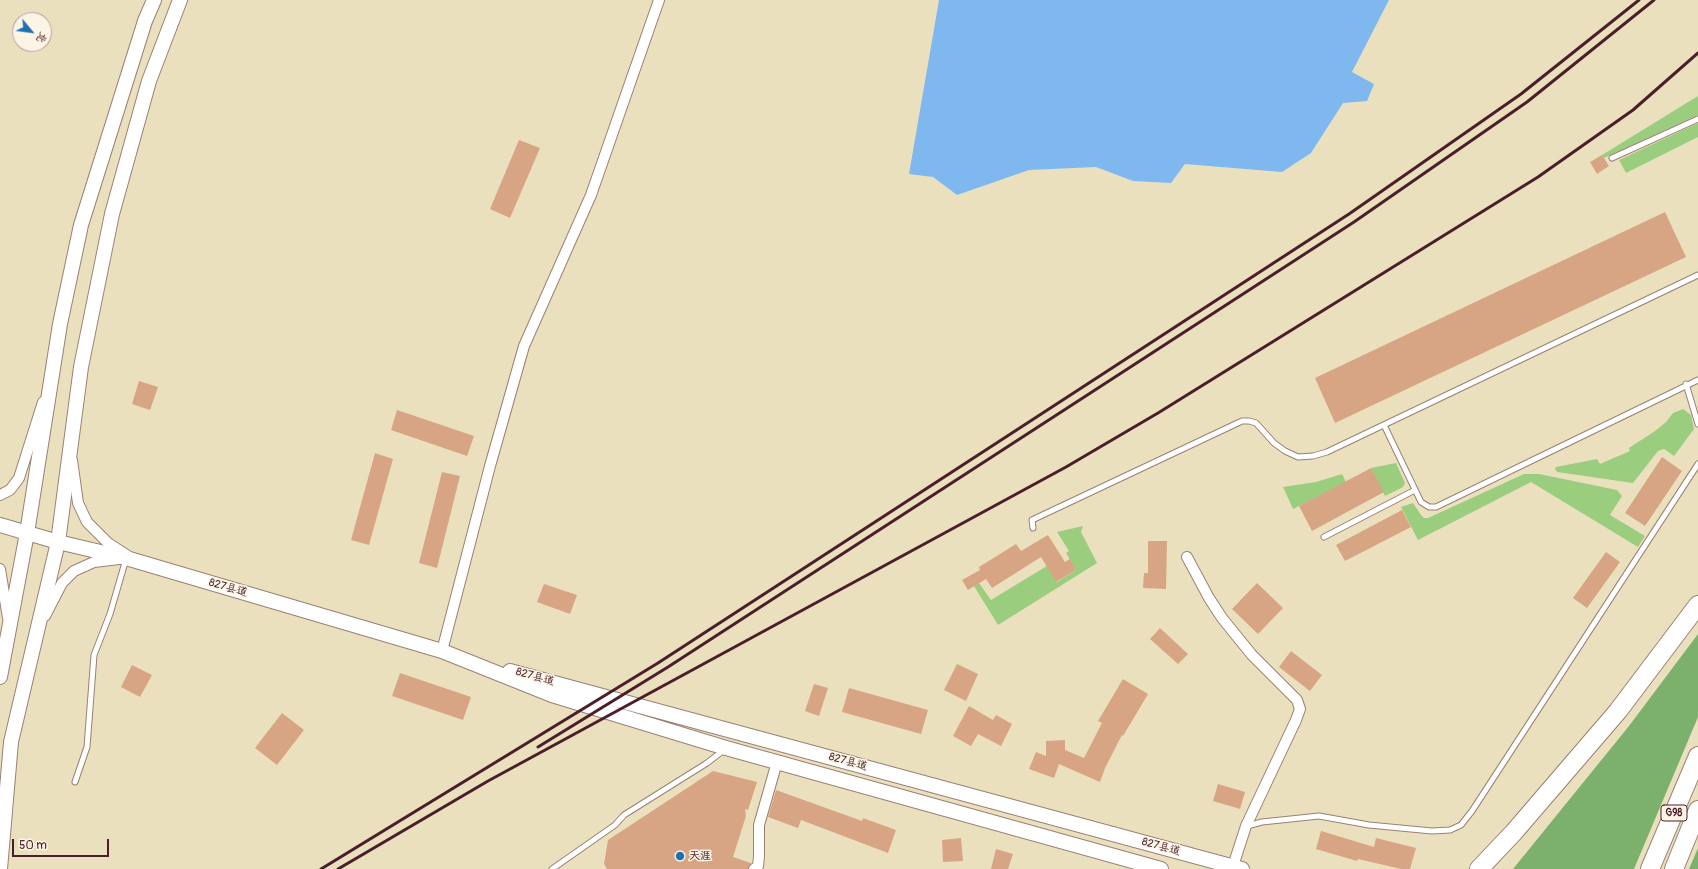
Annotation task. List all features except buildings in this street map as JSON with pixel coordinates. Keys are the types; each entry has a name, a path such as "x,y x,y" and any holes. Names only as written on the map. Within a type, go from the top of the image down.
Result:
{"highway":[{"path":"1479,869 1514,832 1618,711 1698,605"},
{"name":"G98","path":"1650,869 1698,756"},
{"name":"G98","path":"1674,869 1698,810"},
{"path":"1488,869 1514,832"}],"main road":[{"path":"0,676 27,533 60,324 81,225 145,21 154,0"},
{"path":"0,869 11,742 58,542 81,367 112,214 149,81 180,0"},
{"name":"827县道","path":"0,525 58,542 130,560 448,654 1237,868"},
{"name":"827县道","path":"448,654 552,695 726,748 1161,869"}],"street":[{"path":"448,654 490,466 524,346 591,195 659,0"},
{"path":"0,495 10,490 19,478 36,420 51,379"},
{"path":"70,446 78,503 87,522 108,543 130,560"},
{"path":"1187,557 1209,598 1222,618 1252,655 1297,700 1300,709 1246,826 1237,868"},
{"path":"37,632 62,583 74,571 94,562 130,560"},
{"path":"0,569 9,626"},
{"path":"754,869 758,866 759,825 777,762"}],"lane":[{"path":"1612,158 1698,119"},
{"path":"1033,528 1032,520 1242,421 1256,423 1280,447 1298,457 1314,456 1327,452 1698,275"},
{"path":"1384,425 1420,502 1424,505 1436,507 1686,384 1698,380"},
{"path":"1686,384 1698,424"},
{"path":"1246,826 1262,822 1319,816 1369,825 1432,831 1450,830 1461,825 1472,811 1698,464"},
{"path":"1324,537 1415,490"},
{"path":"75,782 87,747 94,655 130,560"},
{"path":"552,869 615,825 624,815 707,763 726,748"}],"green space":[{"path":"1698,96 1698,115 1604,158 1602,155"},
{"path":"1698,123 1698,137 1626,173 1619,160"},
{"path":"1683,409 1691,415 1694,429 1674,456 1664,449 1658,451 1633,483 1557,472 1555,469 1556,467 1597,459 1600,464 1630,451 1629,448 1655,431 1666,422 1673,413"},
{"path":"1396,463 1405,483 1403,487 1385,496 1371,468"},
{"path":"1342,474 1346,482 1293,509 1283,487 1316,482"},
{"path":"1524,474 1539,474 1617,490 1622,496 1610,515 1645,536 1638,547 1531,482 1418,540 1401,507 1413,503 1424,518 1428,518"},
{"path":"1083,526 1081,532 1097,563 998,625 974,586 979,583 991,600 1060,558 1050,571 1057,582 1076,570 1066,553 1069,551 1057,532"},
{"path":"1698,634 1698,717 1634,869 1513,869 1629,726"},
{"path":"1698,848 1698,869 1689,869"}],"water":[{"path":"939,0 1389,0 1352,72 1374,84 1367,101 1343,103 1311,153 1282,172 1185,164 1171,183 1133,181 1096,167 1029,170 957,195 933,177 909,174"}],"railway":[{"path":"321,869 658,663 1349,214 1521,94 1639,0"},
{"path":"538,747 668,667 1354,222 1527,102 1654,0"},
{"path":"338,869 488,781 1066,467 1158,413 1538,177 1633,110 1698,53"}],"place":[{"name":"天涯","path":"680,856"}]}
